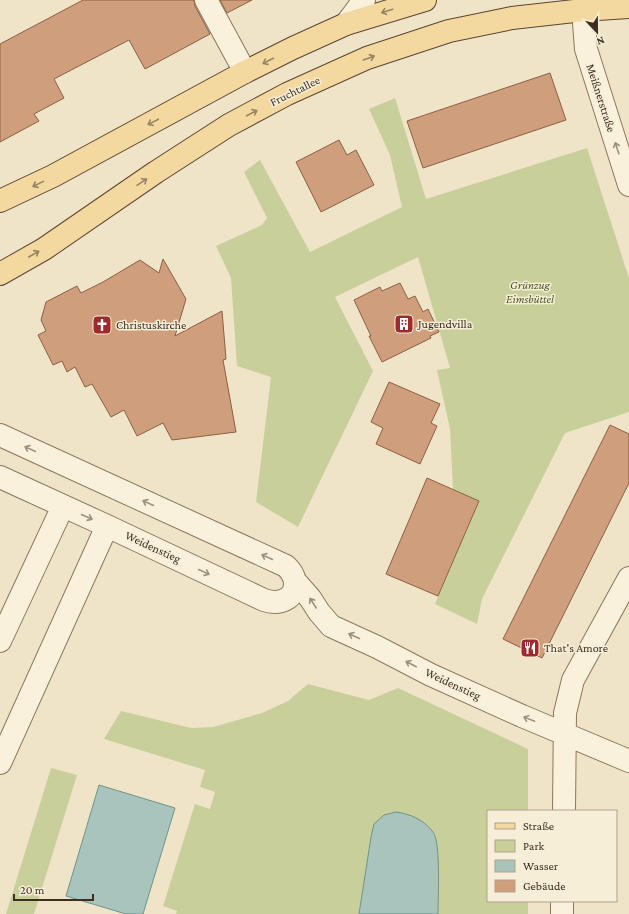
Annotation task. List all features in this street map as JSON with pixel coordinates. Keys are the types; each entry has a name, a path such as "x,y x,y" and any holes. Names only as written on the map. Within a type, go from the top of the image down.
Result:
{"main road":[{"path":"0,201 53,176 245,72 293,48 346,24 425,0"},
{"name":"Fruchtallee","path":"0,274 44,249 156,172 229,125 287,94 367,58 449,31 512,18 583,10 629,7"}],"street":[{"path":"206,0 245,72"},
{"path":"346,24 364,0"},
{"name":"Meißnerstraße","path":"583,10 586,49 629,185"},
{"name":"Weidenstieg","path":"0,435 286,566 291,571 295,581 331,626 377,647 431,675 522,716 629,761"},
{"name":"Weidenstieg","path":"0,478 108,526 271,602 278,603 285,600 294,587 295,581"},
{"path":"0,640 63,506"},
{"path":"0,763 108,526"},
{"path":"564,810 565,713 574,680 629,578"},
{"path":"562,902 562,914"}],"green space":[{"name":"Grünzug Eimsbüttel","path":"395,98 426,199 587,148 629,278 629,412 565,433 482,599 477,624 435,604 479,501 453,489 450,429 437,370 450,368 418,257 335,297 373,371 298,527 256,502 271,377 237,366 231,278 216,246 262,225 267,218 244,172 260,160 310,252 402,207 390,155 369,109"},
{"path":"308,684 369,700 398,688 528,749 528,810 487,810 487,902 528,902 528,914 438,914 437,847 434,832 371,837 359,914 176,914 177,911 163,906 195,804 210,809 215,792 200,787 205,770 104,739 121,711 191,728 213,727 262,713 288,701"},
{"path":"51,768 77,775 34,914 6,914"}],"water":[{"path":"99,785 175,808 143,914 126,914 66,896"},
{"path":"396,812 421,820 429,827 436,838 439,884 438,914 359,914 374,824 384,815"}],"building":[{"path":"83,0 194,0 195,6 210,34 145,69 129,40 54,79 64,98 34,114 39,121 0,142 0,44"},
{"path":"220,0 252,0 227,13"},
{"path":"550,73 566,120 423,168 407,121"},
{"path":"339,140 347,155 356,150 374,185 321,212 296,162"},
{"path":"163,259 186,299 175,336 222,311 226,359 223,360 236,432 172,440 163,423 137,436 124,410 111,417 92,384 85,387 75,367 67,372 62,361 53,365 38,335 46,331 41,320 46,302 77,286 81,293 140,260 159,273"},
{"name":"Jugendvilla","path":"400,283 408,299 415,296 423,312 428,309 439,332 430,336 431,338 382,362 354,300 380,287 382,291"},
{"path":"389,382 440,404 431,423 437,426 420,464 376,444 383,428 371,422"},
{"path":"610,425 629,434 629,483 542,658 503,639"},
{"path":"427,478 479,501 438,596 386,574"}],"place":[{"name":"Jugendvilla","path":"404,324"},
{"name":"Christuskirche","path":"102,325"},
{"name":"That's Amore","path":"530,648"}]}
